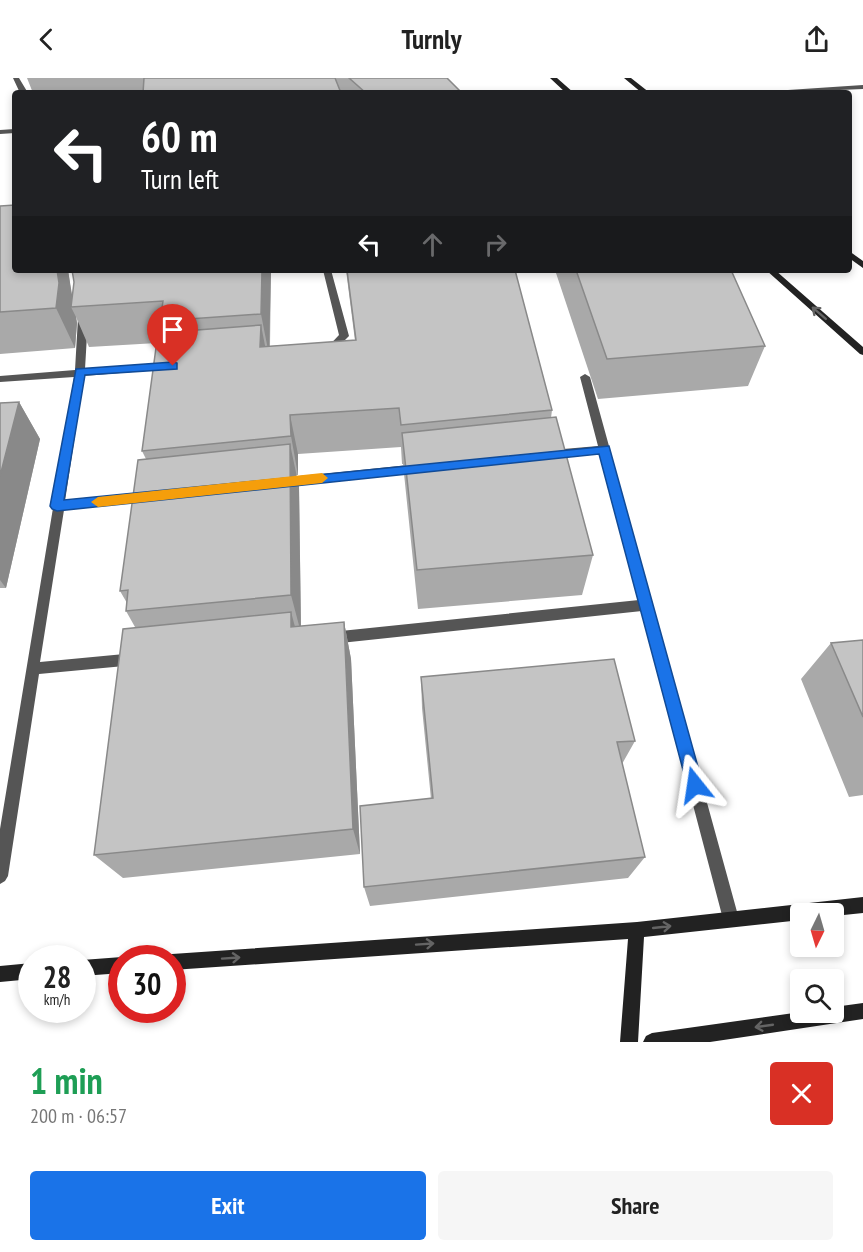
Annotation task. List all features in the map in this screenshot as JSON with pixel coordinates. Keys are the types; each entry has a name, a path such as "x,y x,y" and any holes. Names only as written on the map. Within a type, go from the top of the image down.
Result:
{"street":[{"path":"553,78 567,90"},
{"path":"627,78 642,90"},
{"path":"818,90 863,87"},
{"path":"323,353 333,349 344,336 328,273"},
{"path":"773,273 863,352"},
{"path":"0,876 80,372 84,322 80,302"},
{"path":"0,379 185,365"},
{"path":"585,377 731,919"},
{"path":"545,455 604,449"},
{"path":"271,484 426,467"},
{"path":"57,506 164,495"},
{"path":"316,640 646,605"},
{"path":"32,669 150,657"},
{"path":"186,961 637,930 863,905"},
{"path":"629,1042 637,930"},
{"path":"0,974 18,973"},
{"path":"652,1042 863,1011"}],"building":[{"path":"144,78 335,78 340,90 143,90"},
{"path":"349,78 447,78 459,90 363,90"},
{"path":"12,205 12,273 57,273 59,283 56,308 0,312 0,206"},
{"path":"72,273 262,273 261,314 160,321 163,301 71,307 74,282"},
{"path":"347,273 516,273 552,410 401,425 399,408 290,415 291,436 142,451 158,333 261,325 260,347 356,340"},
{"path":"577,273 732,273 765,346 607,359"},
{"path":"19,402 0,476 0,403"},
{"path":"556,417 593,555 417,570 402,433"},
{"path":"290,444 291,595 126,611 128,590 120,591 138,460"},
{"path":"291,612 291,627 344,622 353,829 94,855 123,629"},
{"path":"863,640 863,717 831,643"},
{"path":"614,659 635,741 617,742 645,857 364,887 360,806 433,798 421,677"}],"slow traffic":[{"path":"98,502 322,478"}],"route":[{"path":"173,366 80,372 57,506 604,449 695,785"}]}
